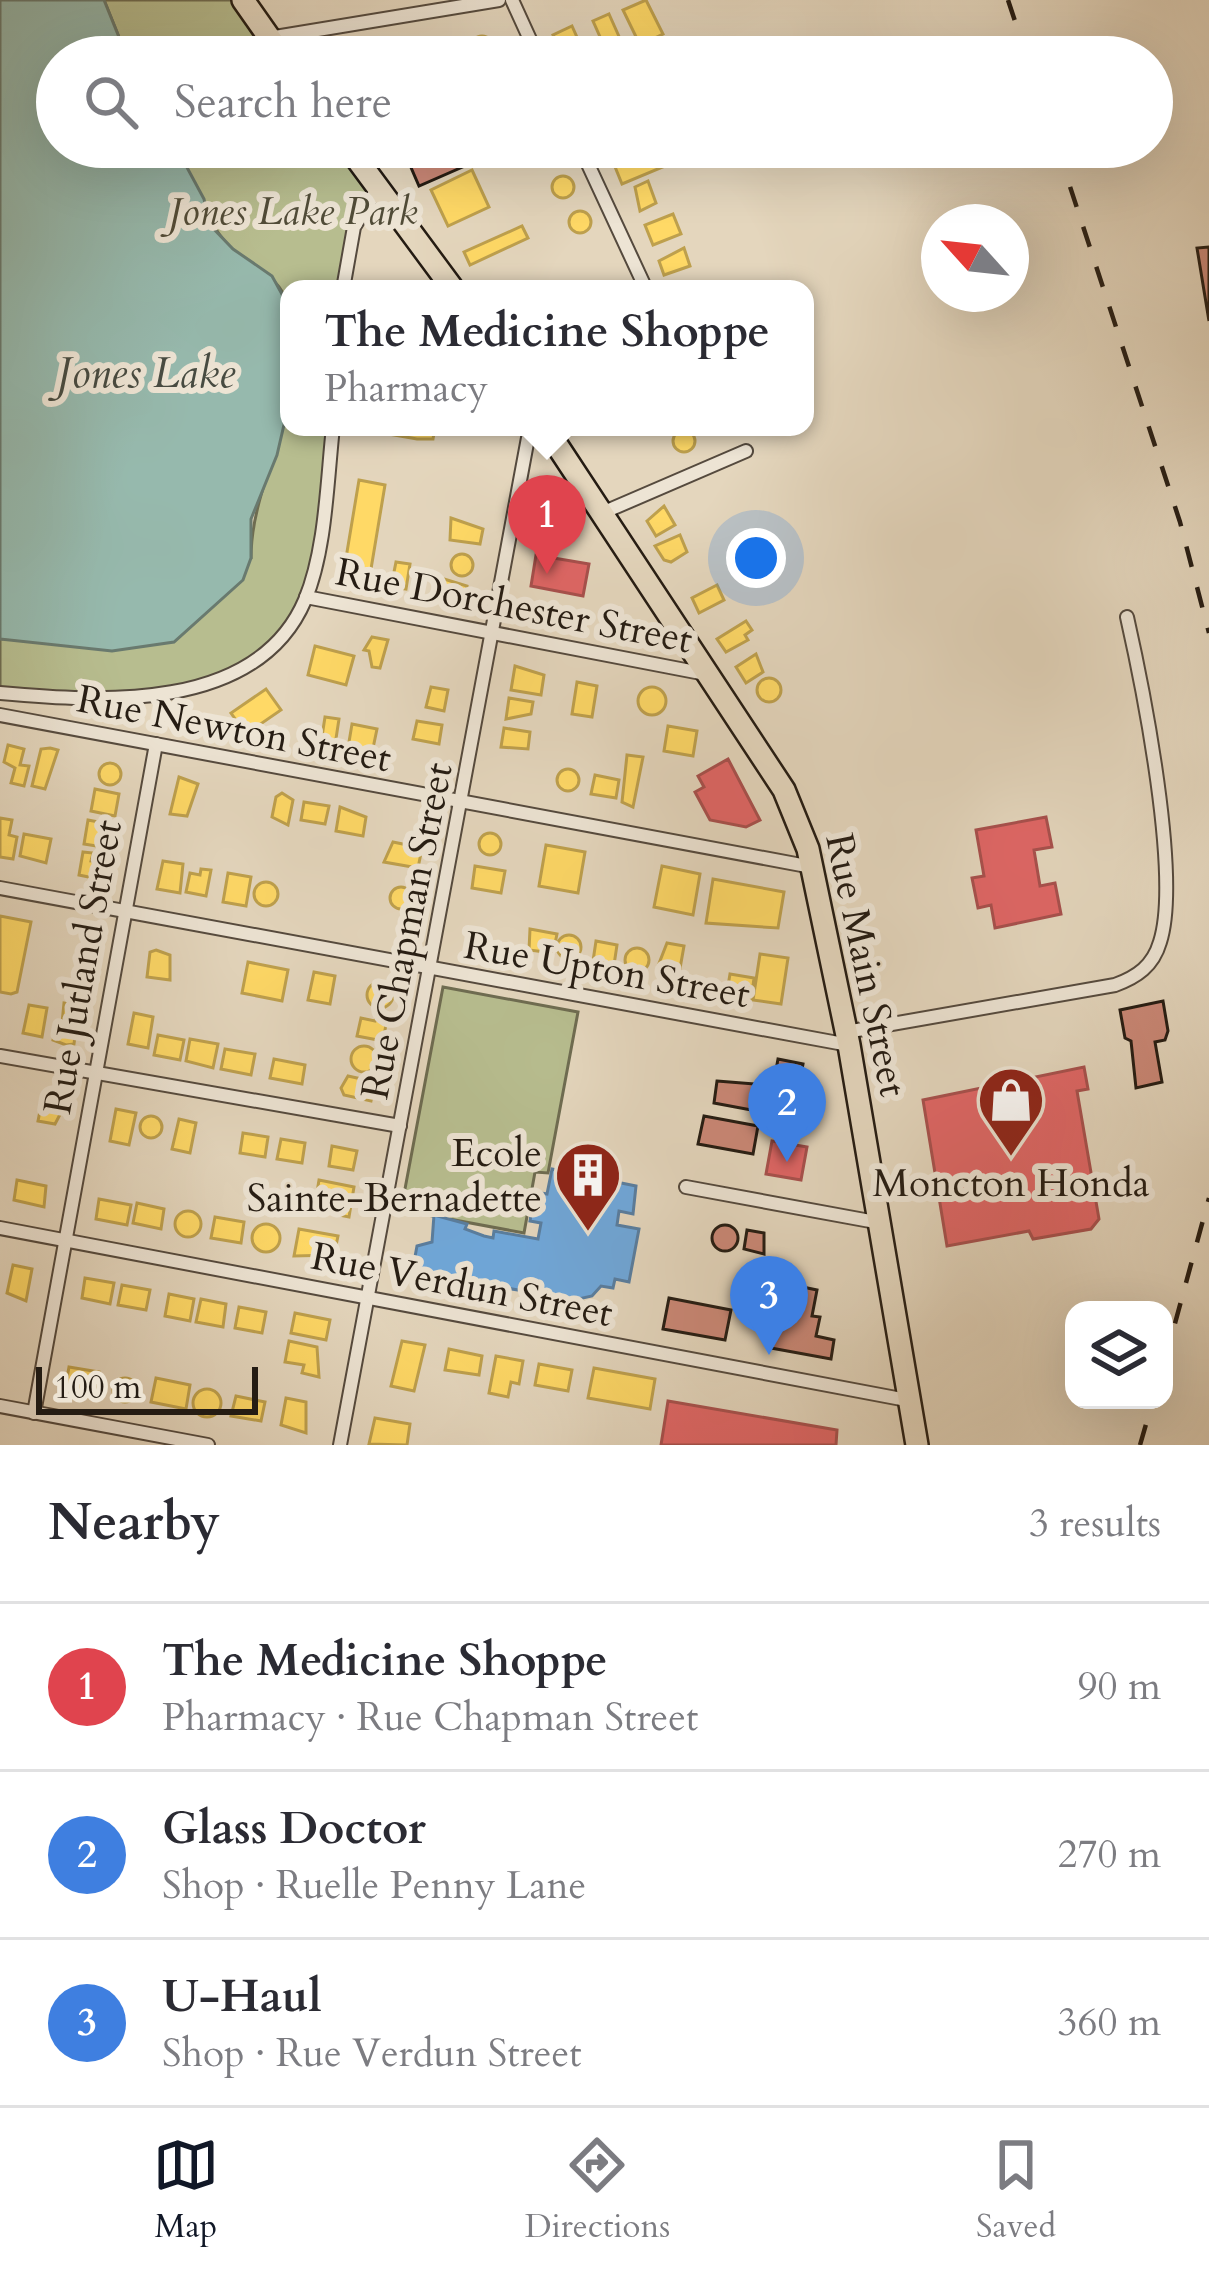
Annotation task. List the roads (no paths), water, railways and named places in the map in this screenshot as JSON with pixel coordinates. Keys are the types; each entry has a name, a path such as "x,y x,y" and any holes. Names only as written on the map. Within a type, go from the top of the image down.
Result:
{"main road":[{"path":"243,0 268,36"},
{"path":"363,168 446,280"},
{"name":"Rue Main Street","path":"550,436 784,790 812,867 882,1223 914,1402 916,1445"}],"street":[{"path":"281,36 499,0"},
{"path":"512,0 528,36"},
{"path":"590,168 642,280"},
{"path":"345,280 354,227 378,188"},
{"path":"0,693 88,700 196,686 227,676 274,643 307,597 332,436"},
{"name":"Rue Chapman Street","path":"340,1445 528,436"},
{"path":"602,513 746,451"},
{"name":"Rue Dorchester Street","path":"307,597 710,675"},
{"path":"848,1039 1115,985 1141,974 1151,962 1163,923 1158,800 1127,617"},
{"name":"Rue Newton Street","path":"0,716 812,867"},
{"name":"Rue Jutland Street","path":"34,1413 122,908 156,744"},
{"name":"Rue Upton Street","path":"0,888 848,1039"},
{"path":"0,1056 400,1126"},
{"path":"686,1187 882,1223"},
{"name":"Rue Verdun Street","path":"0,1228 914,1402"},
{"path":"0,1406 208,1445"}],"water":[{"name":"Jones Lake","path":"0,0 104,0 119,36 36,36 36,168 187,168 204,199 209,224 233,249 272,276 280,291 281,436 251,519 251,558 243,580 174,642 112,651 0,639"}],"railway":[{"path":"1008,0 1020,36"},
{"path":"1064,168 1180,522 1209,633"},
{"path":"1173,1331 1209,1198"},
{"path":"1140,1445 1150,1409"}],"place":[{"name":"The Medicine Shoppe","path":"547,574"},
{"name":"Moncton Honda","path":"1011,1159"},
{"name":"Glass Doctor","path":"787,1162"},
{"name":"Ecole Sainte-Bernadette","path":"588,1234"},
{"name":"U-Haul","path":"769,1355"}],"park label":[{"name":"Jones Lake Park","path":"293,211"}]}
